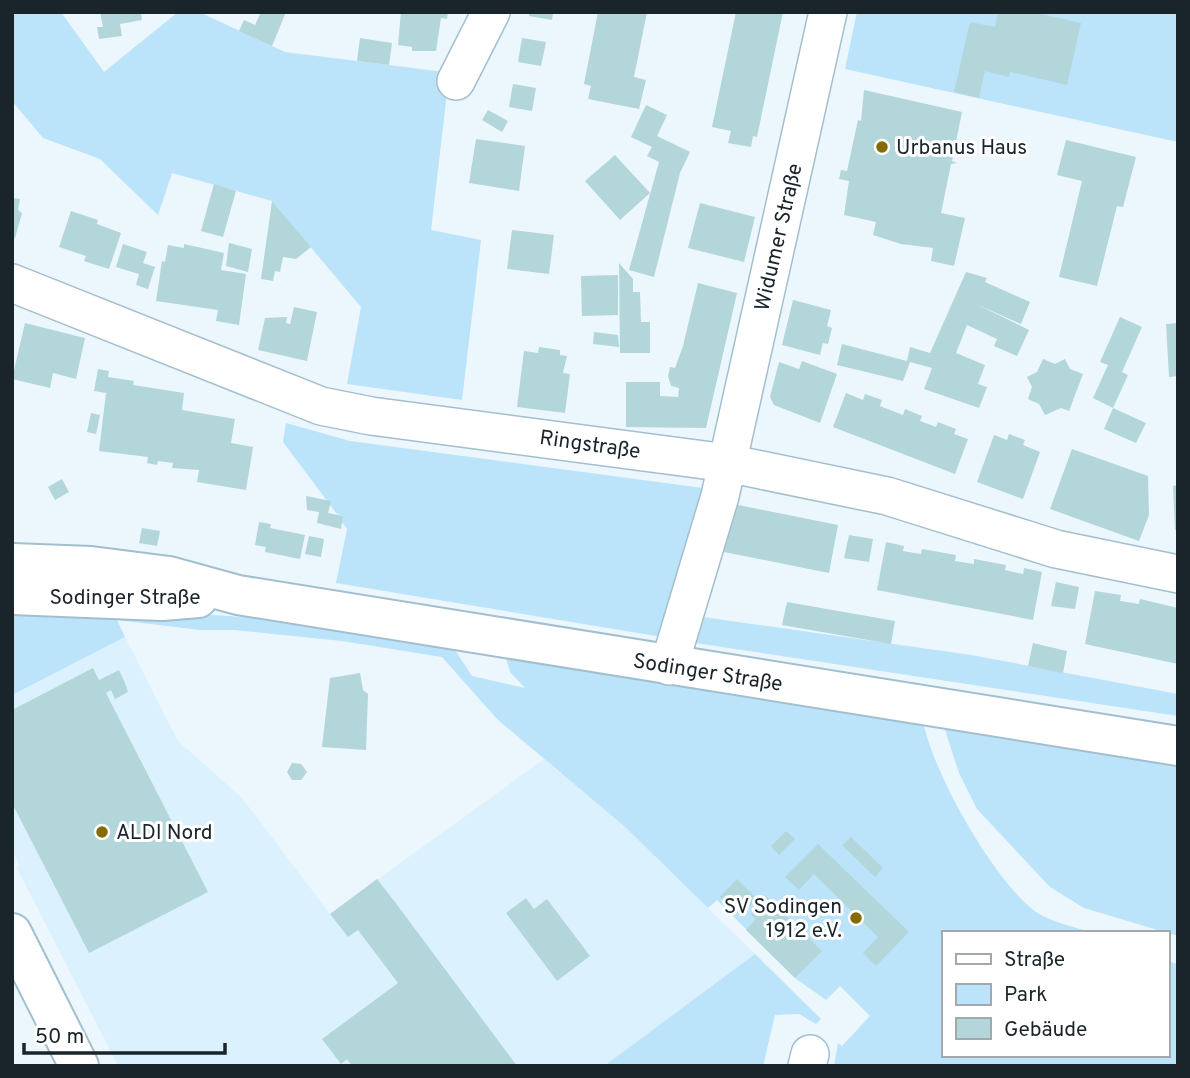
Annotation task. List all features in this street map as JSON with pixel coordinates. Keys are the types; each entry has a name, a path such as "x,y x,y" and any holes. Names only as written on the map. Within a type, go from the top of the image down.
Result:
{"main road":[{"name":"Sodinger Straße","path":"12,562 91,566 169,576 238,595 1178,746"},
{"name":"Sodinger Straße","path":"12,595 162,601 238,595"},
{"path":"12,933 79,1066"}],"street":[{"path":"456,81 491,12"},
{"name":"Widumer Straße","path":"670,666 727,463 828,12"},
{"name":"Ringstraße","path":"12,283 321,406 372,416 727,463 887,496 1056,549 1178,574"}],"shaded area":[{"path":"125,637 178,741 242,798 330,914 544,759 624,826 755,954 604,1066 118,1066 17,868 20,866 12,850 12,695"}],"green space":[{"path":"12,12 61,12 104,72 178,12 199,12 285,52 445,72 448,84 431,230 481,240 462,400 347,384 361,307 272,201 172,173 158,215 100,159 43,138 12,101"},
{"path":"857,12 1178,12 1178,142 845,69"},
{"path":"286,423 350,441 710,489 668,638 336,583 347,529 342,522 343,516 337,514 283,442"},
{"path":"12,605 256,618 453,647 472,676 525,688 510,672 505,655 923,720 928,741 951,795 1002,877 1042,916 1086,931 942,931 942,1057 1169,1057 1169,962 1178,964 1178,1066 834,1066 838,1043 842,1046 870,1016 840,986 826,1000 795,978 717,900 708,908 624,826 497,719 442,657 342,641 234,630 200,630 117,620 125,637 12,695"},
{"path":"696,616 971,655 1178,694 1178,716 689,642"},
{"path":"943,724 1178,761 1178,936 1169,931 1084,908 1050,887 977,809 959,773"},
{"path":"755,954 821,1019 816,1024 799,1014 775,1015 763,1066 604,1066"}],"building":[{"path":"100,12 141,12 142,20 120,24 122,36 99,39 97,27 103,27"},
{"path":"261,12 286,12 272,46 239,31 244,20 255,25"},
{"path":"401,12 448,12 447,19 441,18 436,51 412,51 412,47 398,45"},
{"path":"530,12 553,12 552,20 529,16"},
{"path":"598,12 647,12 634,77 646,80 639,109 588,99 591,86 584,84"},
{"path":"736,12 783,12 757,137 753,136 751,147 728,143 731,131 712,127"},
{"path":"998,12 1032,12 1081,23 1067,85 1010,72 1009,77 985,71 979,98 954,92 970,22 995,27"},
{"path":"360,38 392,43 389,65 357,61"},
{"path":"522,38 546,42 541,66 518,62"},
{"path":"513,84 536,88 532,111 509,107"},
{"path":"864,90 962,112 952,161 957,163 951,164 941,213 965,218 954,266 931,261 933,248 901,244 873,235 876,222 844,215 849,181 839,179 841,170 847,171 858,120 861,121"},
{"path":"646,105 667,115 657,136 690,152 680,173 654,277 629,270 659,162 647,156 652,147 631,137"},
{"path":"488,110 508,121 502,132 482,120"},
{"path":"476,139 525,146 519,191 469,183"},
{"path":"1066,140 1136,157 1123,207 1117,206 1097,286 1059,277 1082,181 1057,175"},
{"path":"615,155 650,193 620,220 585,181"},
{"path":"214,184 236,191 223,237 201,231"},
{"path":"12,198 20,199 18,210 22,213 15,238 12,238"},
{"path":"272,201 311,247 296,259 283,257 280,272 275,271 273,281 261,279"},
{"path":"700,203 755,217 744,262 688,248"},
{"path":"71,211 98,220 97,224 121,233 109,269 84,261 86,256 59,247"},
{"path":"512,230 554,235 549,274 507,269"},
{"path":"229,243 252,249 248,272 226,266"},
{"path":"123,244 147,252 143,263 155,267 148,289 136,285 139,274 116,267"},
{"path":"184,244 224,253 221,270 246,274 239,325 216,321 218,310 156,301 162,261 165,262 168,245 184,248"},
{"path":"619,263 633,279 633,292 640,292 641,322 650,322 650,353 620,353"},
{"path":"966,272 987,278 985,282 1030,302 1021,324 976,304 1029,330 1017,356 994,346 997,339 967,325 956,353 985,365 978,384 987,387 979,408 924,389 932,368 910,362 903,381 837,365 842,344 907,361 910,347 930,353"},
{"path":"618,275 618,315 582,316 581,276"},
{"path":"698,283 737,293 706,428 626,427 626,382 660,382 660,396 678,397 679,388 671,386 668,376 670,367 675,368 683,346"},
{"path":"793,300 831,310 827,326 832,328 828,344 823,343 820,355 782,345"},
{"path":"294,307 317,312 307,361 258,350 265,318 287,317 286,323 290,324"},
{"path":"1120,317 1142,327 1122,372 1128,375 1113,408 1093,398 1108,365 1100,362"},
{"path":"25,323 85,338 76,379 53,373 50,388 12,379"},
{"path":"1178,323 1178,376 1169,377 1166,324"},
{"path":"594,332 618,335 619,347 593,344"},
{"path":"539,347 560,350 560,355 567,356 563,373 570,374 565,413 517,407 524,351 538,353"},
{"path":"1043,359 1055,364 1065,359 1070,369 1083,374 1069,411 1061,408 1045,415 1039,404 1028,399 1032,387 1027,377 1037,372"},
{"path":"802,361 837,374 820,423 774,405 770,397 779,362 799,369"},
{"path":"98,369 109,371 108,377 134,381 133,385 184,393 182,410 235,419 231,443 253,447 246,490 197,482 199,470 172,468 173,463 158,461 157,465 147,463 148,457 99,451 106,393 94,391"},
{"path":"846,393 863,400 865,394 882,400 880,406 903,415 905,409 922,416 920,421 936,427 938,422 956,429 954,434 968,439 955,474 833,427"},
{"path":"1113,408 1146,423 1136,443 1104,429"},
{"path":"91,413 100,415 96,434 87,432"},
{"path":"1009,434 1025,440 1023,445 1040,452 1023,499 977,482 994,435 1007,440"},
{"path":"1072,449 1148,476 1149,515 1139,541 1050,509"},
{"path":"62,479 69,492 55,500 48,487"},
{"path":"1178,485 1178,530 1175,530 1173,486"},
{"path":"306,496 331,501 328,513 343,516 341,529 317,523 319,512 307,510"},
{"path":"733,504 838,525 829,573 724,552"},
{"path":"259,522 271,524 270,528 305,535 300,559 265,552 266,547 255,545"},
{"path":"142,528 160,531 157,546 139,543"},
{"path":"849,535 873,539 869,562 844,558"},
{"path":"309,536 324,539 321,557 305,554"},
{"path":"886,542 904,546 903,551 921,554 922,549 956,555 955,561 974,564 974,559 1006,565 1005,570 1023,574 1024,568 1042,572 1033,620 877,590"},
{"path":"1056,582 1079,587 1075,609 1051,606"},
{"path":"1095,591 1121,595 1120,601 1139,604 1140,599 1178,608 1178,664 1085,644"},
{"path":"787,602 895,621 891,644 782,625"},
{"path":"1033,643 1067,651 1063,673 1028,666"},
{"name":"ALDI Nord","path":"93,668 99,680 119,670 128,692 115,699 111,690 106,693 208,892 89,953 12,803 12,710"},
{"path":"360,673 363,690 368,694 366,750 322,747 330,678"},
{"path":"292,763 301,764 307,772 301,780 292,780 287,772"},
{"path":"786,831 795,839 779,855 771,846"},
{"path":"851,837 883,868 875,877 842,845"},
{"path":"818,844 909,932 876,966 863,953 878,937 814,874 799,890 785,877"},
{"path":"377,879 517,1066 352,1066 347,1059 341,1064 322,1039 398,983 358,930 348,937 330,914"},
{"path":"737,879 757,899 740,916 720,897"},
{"path":"767,897 822,951 795,978 746,930 756,919 751,914"},
{"path":"526,898 534,909 547,899 590,956 557,981 506,913"}],"place":[{"name":"Urbanus Haus","path":"882,147"},
{"name":"ALDI Nord","path":"102,832"},
{"name":"SV Sodingen 1912 e.V.","path":"856,918"}]}
